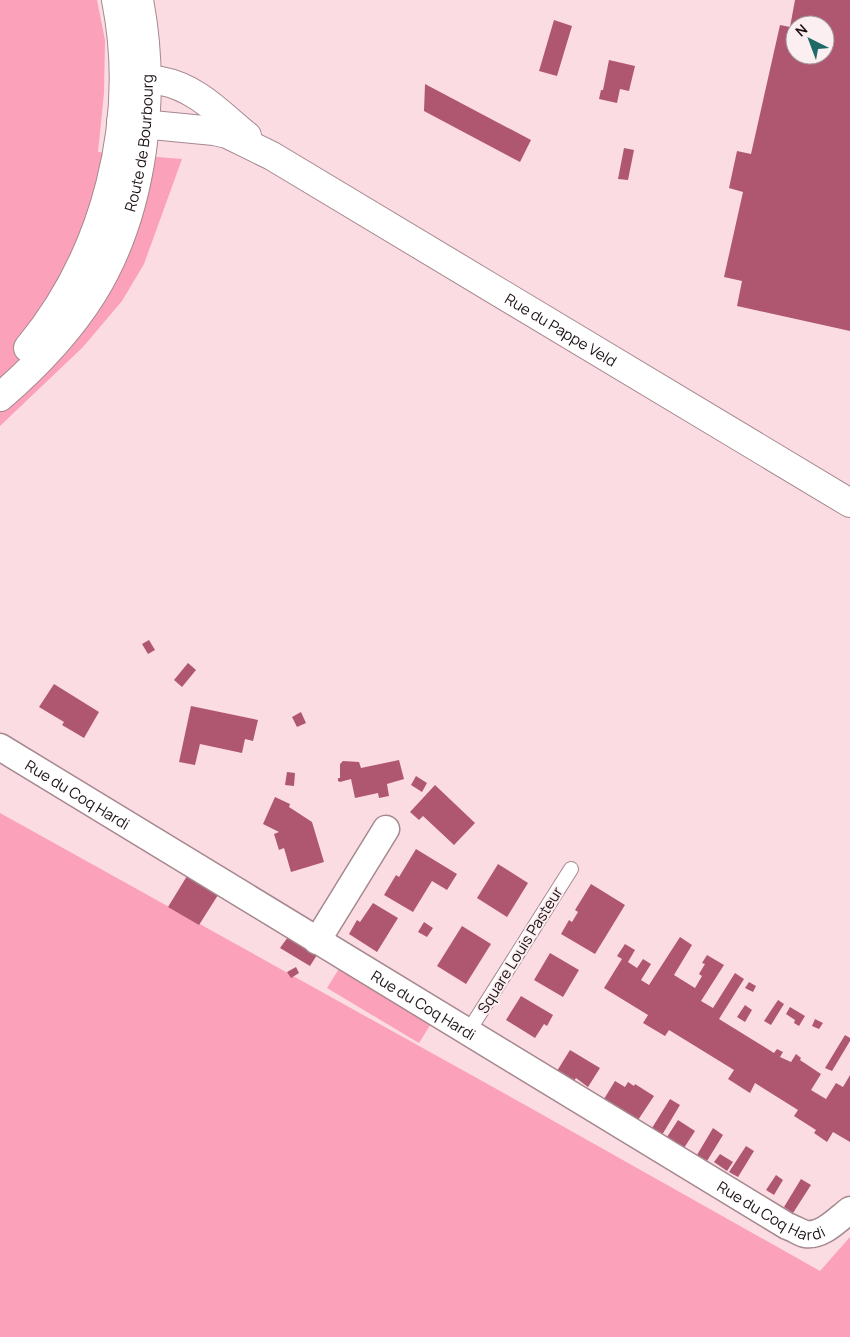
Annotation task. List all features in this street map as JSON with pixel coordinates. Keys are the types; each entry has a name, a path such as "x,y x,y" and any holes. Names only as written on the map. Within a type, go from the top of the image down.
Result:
{"street":[{"name":"Route de Bourbourg","path":"116,0 120,23 136,80"},
{"name":"Route de Bourbourg","path":"92,272 104,205 116,158 133,124 136,80 146,48 139,0"},
{"name":"Rue du Pappe Veld","path":"136,80 170,84 193,93 272,156"},
{"name":"Rue du Pappe Veld","path":"133,124 214,130 227,134 272,156 850,503"},
{"path":"0,379 22,356 48,323 67,293 92,272"},
{"path":"0,398 25,375 63,334 85,305 92,272"},
{"name":"Rue du Coq Hardi","path":"0,747 804,1234 820,1231 850,1210"},
{"path":"318,941 386,829"}],"lane":[{"name":"Square Louis Pasteur","path":"468,1032 571,869"}],"shaded area":[{"path":"0,0 97,0 105,40 104,93 98,152 182,159 144,264 122,301 83,347 0,426"},
{"path":"0,813 820,1271 850,1237 850,1337 0,1337"},
{"path":"340,967 432,1022 419,1043 327,988"}],"building":[{"path":"795,0 850,0 850,331 737,306 742,281 724,277 743,192 729,188 737,151 751,154 780,25 785,26 785,65 835,65 835,15 792,15"},
{"path":"554,20 572,26 557,76 539,71"},
{"path":"609,60 635,66 629,91 620,89 617,103 599,99 601,90 603,90"},
{"path":"425,84 531,140 520,162 424,111"},
{"path":"624,148 634,150 628,180 618,179"},
{"path":"149,640 155,650 148,654 142,644"},
{"path":"188,663 196,670 182,687 174,680"},
{"path":"54,684 99,712 84,738 62,725 64,722 39,707"},
{"path":"191,706 258,720 253,741 245,739 242,753 200,744 195,765 179,762"},
{"path":"301,712 306,723 297,727 292,717"},
{"path":"399,760 404,779 387,784 389,796 379,798 378,793 355,798 351,779 338,781 338,778 340,778 340,764 343,761 359,762 361,768"},
{"path":"287,772 295,773 294,786 285,785"},
{"path":"416,776 427,783 422,792 411,785"},
{"path":"435,785 475,823 454,845 423,816 419,820 410,812"},
{"path":"275,797 290,804 289,807 312,822 324,862 291,872 284,848 279,850 274,834 279,832 263,824"},
{"path":"416,849 457,874 447,890 432,881 413,912 384,895 396,875 399,877"},
{"path":"498,864 528,883 507,917 477,898"},
{"path":"187,876 218,895 199,925 168,907"},
{"path":"591,884 625,905 595,954 561,934 569,920 572,922 578,912 575,910"},
{"path":"373,903 398,918 377,952 349,934 357,920 360,922"},
{"path":"424,922 433,928 427,937 418,932"},
{"path":"462,926 491,944 466,984 437,966"},
{"path":"288,937 317,955 310,966 280,948"},
{"path":"680,937 692,945 674,975 695,988 702,976 699,974 705,964 702,963 707,955 724,965 701,1001 713,1008 735,973 744,979 719,1019 774,1053 777,1049 783,1052 780,1057 791,1062 796,1054 801,1058 800,1060 821,1074 811,1090 826,1099 836,1083 843,1087 850,1075 850,1142 833,1132 827,1142 814,1133 816,1130 794,1116 798,1110 755,1083 750,1093 728,1079 734,1070 669,1030 665,1036 643,1023 648,1015 604,988 622,959 617,956 625,944 635,950 628,962 637,968 643,959 651,964 641,980 649,985"},
{"path":"550,953 579,970 563,997 534,980"},
{"path":"296,967 299,973 291,978 287,972"},
{"path":"749,982 756,986 753,992 745,988"},
{"path":"521,996 553,1015 547,1026 544,1024 535,1038 506,1020"},
{"path":"778,1000 784,1004 771,1025 764,1021"},
{"path":"745,1005 752,1010 745,1022 737,1017"},
{"path":"790,1007 805,1016 799,1026 794,1023 795,1020 786,1014"},
{"path":"815,1019 823,1023 819,1029 812,1026"},
{"path":"845,1035 850,1038 850,1041 832,1071 825,1068"},
{"path":"570,1050 600,1068 588,1087 576,1078 574,1081 557,1071"},
{"path":"615,1081 625,1087 628,1082 634,1086 635,1084 654,1096 638,1120 604,1099"},
{"path":"670,1099 680,1105 662,1135 652,1128"},
{"path":"678,1120 695,1131 684,1148 667,1137"},
{"path":"713,1128 723,1135 707,1161 697,1155"},
{"path":"746,1146 754,1151 738,1177 729,1172"},
{"path":"720,1154 733,1162 727,1171 714,1162"},
{"path":"776,1175 783,1180 774,1195 766,1190"},
{"path":"801,1179 811,1185 793,1213 784,1207"}]}
